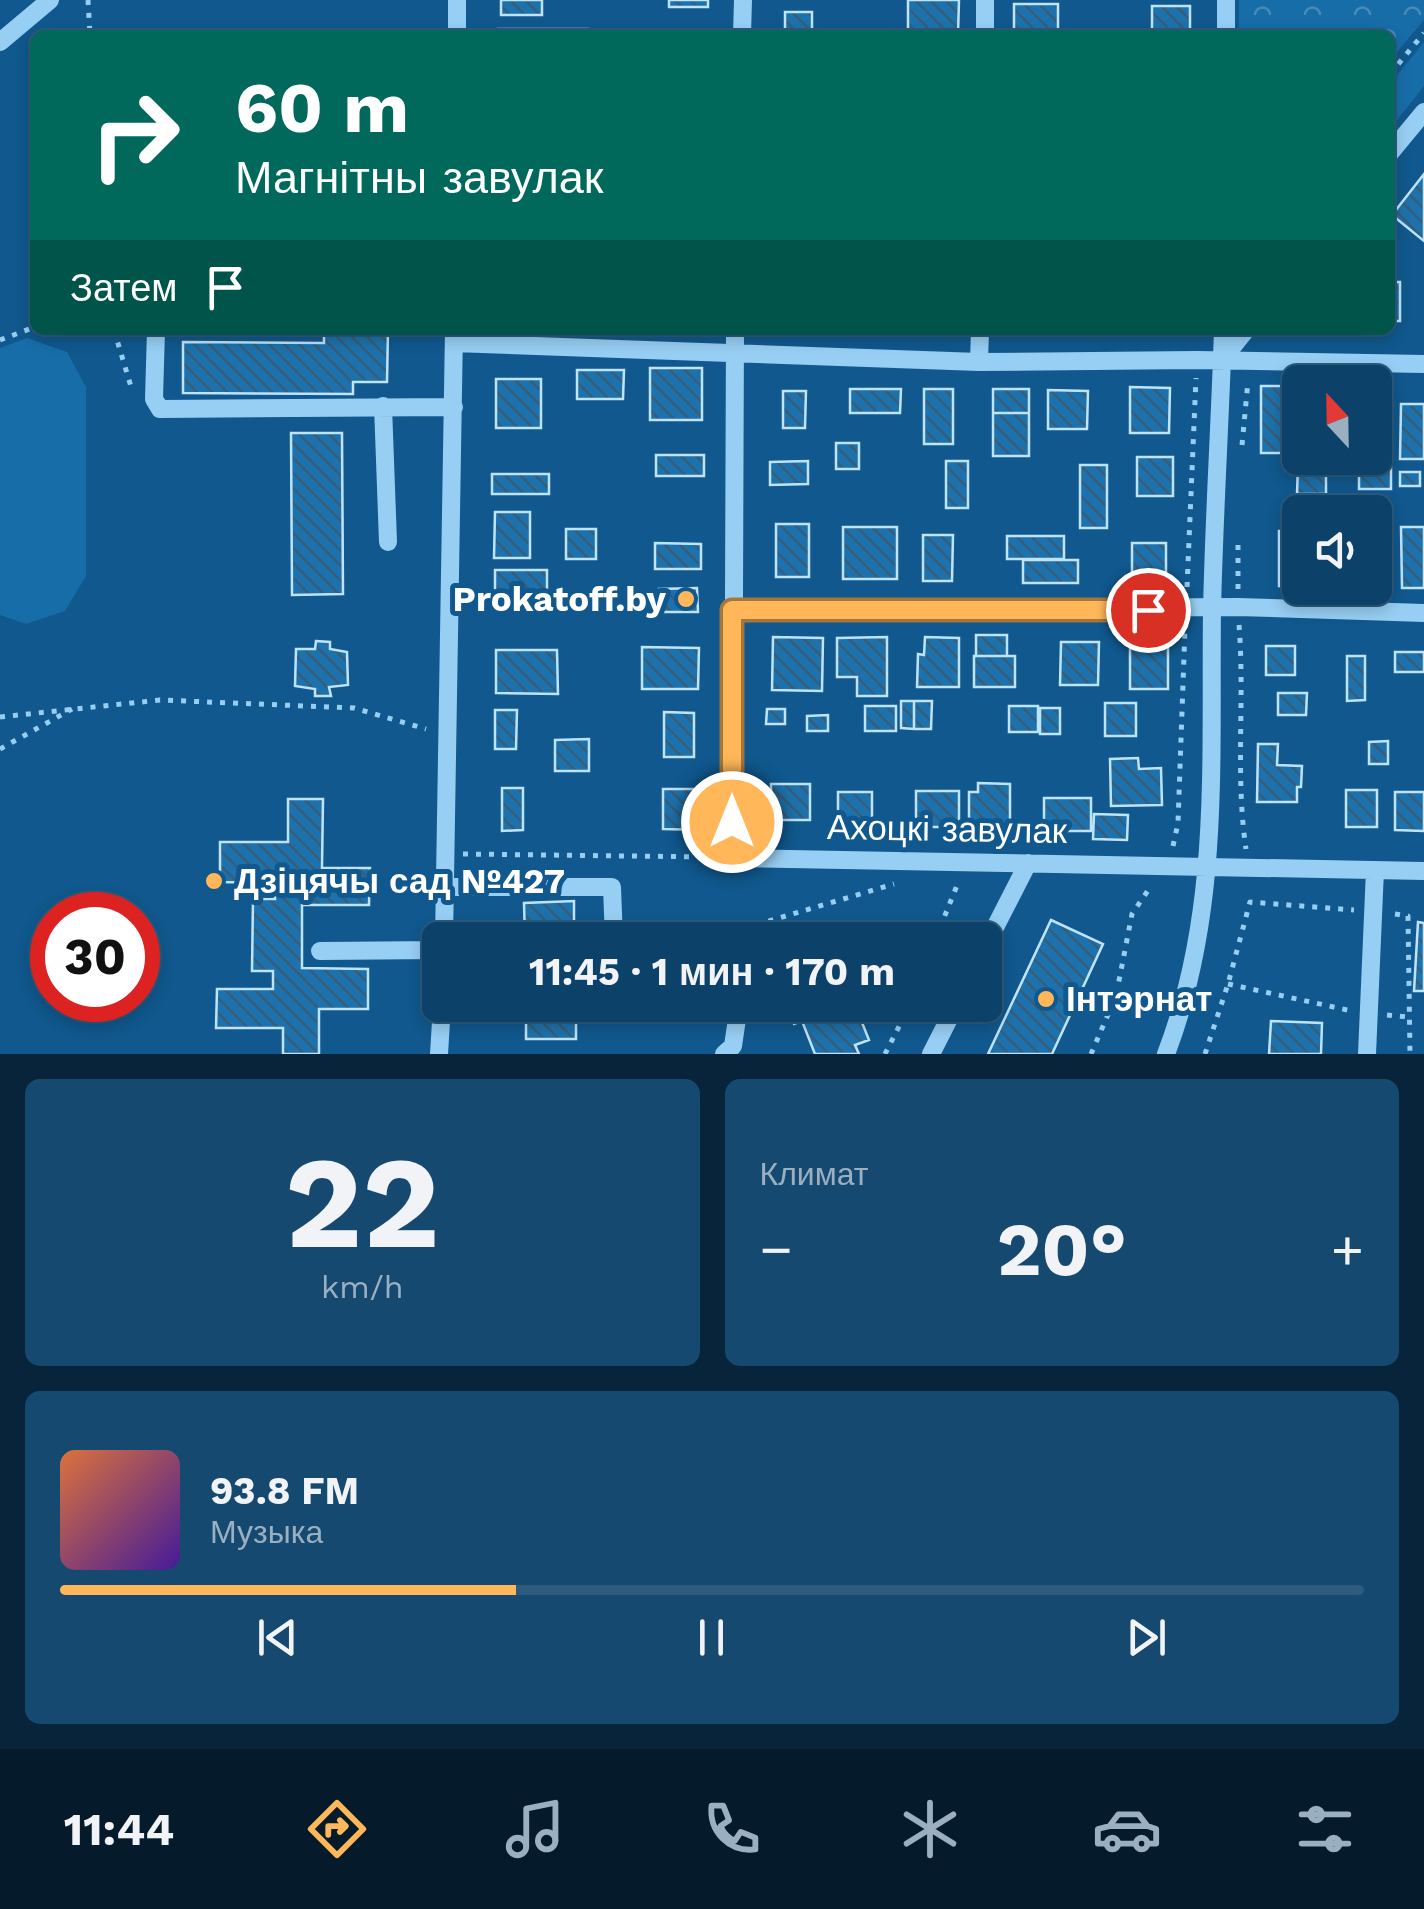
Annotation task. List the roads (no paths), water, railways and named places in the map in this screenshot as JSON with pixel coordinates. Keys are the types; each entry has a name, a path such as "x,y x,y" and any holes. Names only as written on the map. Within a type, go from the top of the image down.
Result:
{"street":[{"path":"0,42 50,0"},
{"path":"457,0 457,30"},
{"path":"742,30 743,0"},
{"path":"985,30 986,0"},
{"path":"1226,0 1226,30"},
{"path":"1395,147 1424,112"},
{"path":"156,335 154,399 160,409 454,407"},
{"path":"735,335 732,610 1238,607 1424,612"},
{"path":"979,362 980,335"},
{"path":"1166,1054 1189,982 1212,835 1212,608 1223,335"},
{"path":"1222,361 1242,335"},
{"path":"444,922 454,337 734,355 979,362 1424,364"},
{"path":"383,406 388,542"},
{"name":"Ахоцкі завулак","path":"732,610 733,858 1424,871"},
{"path":"998,922 1028,864"},
{"path":"1367,1054 1375,870"},
{"path":"445,887 612,887 613,922"},
{"path":"320,951 422,950"},
{"path":"439,1054 441,1022"},
{"path":"724,1054 733,1046 737,1022"},
{"path":"930,1054 947,1022"}],"place":[{"name":"Prokatoff.by","path":"686,599"},
{"name":"Дзіцячы сад №427","path":"214,881"},
{"name":"Інтэрнат","path":"1046,999"}]}
